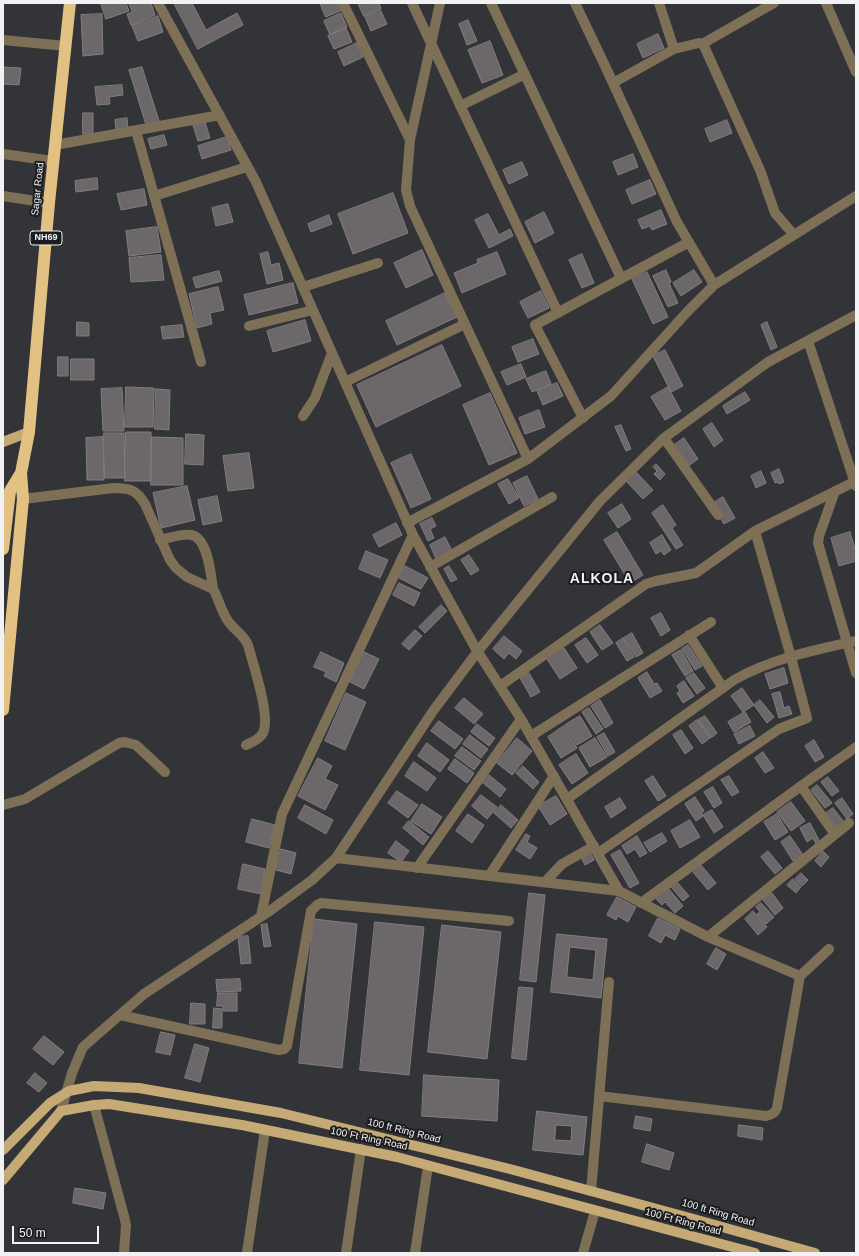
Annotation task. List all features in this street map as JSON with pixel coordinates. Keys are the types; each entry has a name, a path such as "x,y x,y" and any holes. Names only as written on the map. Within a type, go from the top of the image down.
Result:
{"highway":[{"name":"Sagar Road","path":"3,710 23,499 21,473 29,432 53,161 70,3"},
{"name":"Sagar Road","path":"3,548 10,491 21,473"}],"main road":[{"path":"3,442 29,432"},
{"name":"100 ft Ring Road","path":"3,1150 50,1104 67,1093 94,1086 138,1088 281,1113 510,1169 815,1253"},
{"name":"100 Ft Ring Road","path":"61,1111 109,1104 265,1130 397,1157 755,1253"},
{"path":"3,1180 61,1111"}],"street":[{"path":"158,3 256,182 413,535 478,651 531,736 619,891"},
{"path":"343,3 410,140"},
{"path":"412,3 558,313"},
{"path":"440,3 410,140 406,190 410,206 528,459"},
{"path":"491,3 621,278"},
{"path":"575,3 677,222 714,285"},
{"path":"659,3 674,50"},
{"path":"613,82 674,50 702,44 774,3"},
{"path":"826,3 856,72"},
{"path":"3,40 66,46"},
{"path":"702,44 760,170 775,213 794,235"},
{"path":"460,106 525,74"},
{"path":"55,145 220,115"},
{"path":"136,131 201,362"},
{"path":"3,154 53,161"},
{"path":"154,196 248,167"},
{"path":"3,196 49,203"},
{"path":"407,523 528,459 611,396 688,311 714,285 856,196"},
{"path":"583,418 536,325 689,242"},
{"path":"304,287 378,263"},
{"path":"249,326 313,310"},
{"path":"61,1111 72,1073 83,1047 144,994 312,880 336,858 433,711 478,651 600,501 664,438 768,362 856,315"},
{"path":"345,382 466,324"},
{"path":"500,686 646,584 696,572 755,531 835,491 856,483 808,340"},
{"path":"304,416 315,398 332,353"},
{"path":"664,438 718,515"},
{"path":"23,499 112,488 132,490 140,495 145,504 170,560 181,573 187,577 214,589"},
{"path":"835,491 819,536 818,543 852,642 856,673"},
{"path":"430,567 552,497"},
{"path":"545,882 562,864 596,849 779,729 807,718 755,531"},
{"path":"160,540 187,535 193,535 198,539 203,545 214,589 226,617 229,623 246,639 264,708 265,723 262,733 256,740 246,745"},
{"path":"261,916 282,814 413,535"},
{"path":"531,736 711,622"},
{"path":"689,635 723,688"},
{"path":"567,799 740,676 761,666 852,642"},
{"path":"417,868 521,719"},
{"path":"3,805 25,799 119,743 125,742 136,745 165,772"},
{"path":"641,902 856,747"},
{"path":"489,876 554,776"},
{"path":"801,786 834,834"},
{"path":"708,937 849,823"},
{"path":"336,858 619,891 708,937 800,976"},
{"path":"120,1015 279,1050 284,1049 287,1046 311,910 317,905 322,903 509,921"},
{"path":"599,1096 766,1116 771,1115 777,1108 800,976 829,949"},
{"path":"590,1191 609,982"},
{"path":"94,1105 124,1216 126,1232 124,1253"},
{"path":"247,1253 265,1130"},
{"path":"346,1253 361,1150"},
{"path":"415,1253 428,1166"},
{"path":"583,1253 595,1211"}],"building":[{"path":"101,3 126,3 129,11 106,19"},
{"path":"129,3 151,3 155,15 131,25 127,14 132,12"},
{"path":"174,3 192,3 206,30 237,13 243,25 198,49"},
{"path":"320,3 341,3 344,9 326,17"},
{"path":"358,3 379,3 381,9 364,16"},
{"path":"381,11 387,24 371,31 365,17"},
{"path":"341,13 347,27 330,35 324,21"},
{"path":"102,14 103,54 83,56 81,15"},
{"path":"158,16 163,32 138,41 132,26"},
{"path":"468,20 477,41 467,45 459,24"},
{"path":"346,28 352,42 334,49 328,36"},
{"path":"658,34 664,48 643,58 637,44"},
{"path":"490,41 503,75 482,83 468,50"},
{"path":"357,43 363,57 344,66 338,52"},
{"path":"3,67 21,68 19,85 3,84"},
{"path":"142,67 159,121 146,125 129,70"},
{"path":"122,85 123,95 109,97 110,104 97,105 95,87"},
{"path":"83,113 93,113 93,134 83,134"},
{"path":"127,118 128,129 116,130 115,120"},
{"path":"727,120 732,133 710,142 705,129"},
{"path":"205,122 210,138 198,141 193,125"},
{"path":"164,135 167,145 151,149 148,139"},
{"path":"227,137 231,150 202,159 198,146"},
{"path":"633,154 638,167 618,175 613,162"},
{"path":"522,162 528,175 509,184 503,170"},
{"path":"97,178 98,189 76,192 75,181"},
{"path":"650,180 656,194 632,204 626,190"},
{"path":"144,189 147,205 121,210 117,194"},
{"path":"393,193 408,233 353,254 338,214"},
{"path":"228,204 233,222 216,226 212,208"},
{"path":"661,210 667,224 652,230 650,226 642,229 638,220"},
{"path":"544,212 554,233 535,243 525,222"},
{"path":"488,214 499,235 510,229 513,236 489,248 475,220"},
{"path":"329,215 332,224 311,232 308,224"},
{"path":"157,227 161,252 129,256 126,231"},
{"path":"422,250 433,275 406,288 394,263"},
{"path":"268,252 271,265 279,263 283,280 267,284 260,254"},
{"path":"497,252 506,274 462,293 454,273 478,263 477,260"},
{"path":"582,254 594,283 582,288 569,260"},
{"path":"161,255 164,280 131,282 129,258"},
{"path":"666,270 671,282 669,283 678,303 668,307 653,276"},
{"path":"694,270 702,282 681,296 673,283"},
{"path":"219,271 222,281 196,288 193,278"},
{"path":"647,272 668,317 653,324 632,279"},
{"path":"293,283 298,303 249,315 244,295"},
{"path":"218,287 224,310 210,313 212,324 197,328 189,294"},
{"path":"541,291 549,308 528,318 520,302"},
{"path":"445,293 457,317 397,345 386,321"},
{"path":"305,320 311,341 273,352 267,331"},
{"path":"77,322 89,323 89,336 77,336"},
{"path":"767,322 777,347 771,350 761,325"},
{"path":"182,325 184,337 163,339 161,327"},
{"path":"533,339 539,354 518,362 512,347"},
{"path":"442,345 461,386 376,427 357,385"},
{"path":"665,350 683,386 671,392 653,356"},
{"path":"58,357 68,357 68,376 58,376"},
{"path":"71,359 94,359 94,380 71,380"},
{"path":"521,364 526,377 507,385 501,372"},
{"path":"546,371 551,384 532,392 526,379"},
{"path":"557,383 563,396 543,405 537,391"},
{"path":"126,387 154,388 153,427 125,427"},
{"path":"668,387 681,411 665,420 651,397"},
{"path":"122,388 124,431 103,431 101,389"},
{"path":"156,389 170,390 169,430 155,429"},
{"path":"745,392 750,400 727,414 723,406"},
{"path":"490,393 517,453 489,465 463,405"},
{"path":"539,410 545,427 525,434 519,418"},
{"path":"712,423 723,440 714,447 703,429"},
{"path":"621,425 631,449 626,451 615,427"},
{"path":"126,432 151,432 151,481 125,481"},
{"path":"104,433 124,433 125,478 105,478"},
{"path":"186,434 204,435 203,465 185,464"},
{"path":"103,437 104,480 87,480 86,438"},
{"path":"152,437 183,438 183,485 151,485"},
{"path":"684,438 698,459 688,466 674,445"},
{"path":"249,453 254,488 228,491 223,456"},
{"path":"411,454 431,499 411,508 391,463"},
{"path":"656,464 665,474 660,480 654,474 657,471 653,467"},
{"path":"779,469 784,482 779,484 778,482 775,483 771,473"},
{"path":"761,471 766,483 756,488 751,476"},
{"path":"636,472 653,490 643,499 626,481"},
{"path":"527,476 538,499 524,506 513,483"},
{"path":"508,479 519,498 509,504 498,484"},
{"path":"187,486 195,520 161,528 153,493"},
{"path":"217,496 222,521 203,525 198,500"},
{"path":"723,497 735,518 724,524 712,504"},
{"path":"622,504 631,519 618,528 608,513"},
{"path":"663,505 676,525 672,528 683,545 676,549 652,513"},
{"path":"432,518 436,526 430,529 434,538 428,541 420,524"},
{"path":"396,523 402,535 379,547 373,535"},
{"path":"617,532 643,575 630,583 604,540"},
{"path":"850,532 856,552 856,561 839,566 831,538"},
{"path":"662,535 671,550 664,555 661,551 656,554 650,543"},
{"path":"445,537 452,551 436,559 430,545"},
{"path":"366,551 388,560 380,578 359,569"},
{"path":"469,555 479,570 471,575 461,560"},
{"path":"405,566 428,578 421,589 399,578"},
{"path":"449,566 457,579 451,582 444,569"},
{"path":"399,583 420,593 414,606 393,595"},
{"path":"441,605 447,611 425,633 419,627"},
{"path":"661,613 670,630 661,636 651,618"},
{"path":"600,625 613,643 602,650 590,632"},
{"path":"415,630 422,636 409,650 402,644"},
{"path":"632,633 643,653 636,657 624,638"},
{"path":"504,636 522,651 516,659 509,653 504,659 493,649"},
{"path":"586,638 598,655 587,663 575,645"},
{"path":"623,638 634,657 627,661 616,643"},
{"path":"688,645 702,666 695,670 682,649"},
{"path":"564,648 577,668 560,679 547,659"},
{"path":"681,650 693,671 685,676 672,655"},
{"path":"321,652 344,663 336,682 324,676 326,672 314,667"},
{"path":"364,652 379,659 364,689 350,682"},
{"path":"784,668 788,683 770,689 765,674"},
{"path":"647,672 654,684 657,683 662,691 650,698 638,678"},
{"path":"529,673 540,692 531,697 520,678"},
{"path":"694,673 705,688 697,694 686,678"},
{"path":"684,681 694,696 683,703 677,693 680,691 677,686"},
{"path":"742,688 754,705 743,712 731,696"},
{"path":"780,692 784,708 789,706 792,714 779,718 772,694"},
{"path":"346,693 366,702 345,750 325,741"},
{"path":"464,698 483,714 474,724 455,708"},
{"path":"600,700 613,723 605,728 591,706"},
{"path":"760,700 774,717 767,723 754,705"},
{"path":"589,708 603,729 596,734 582,712"},
{"path":"745,712 751,722 734,732 728,722"},
{"path":"580,716 592,736 577,745 565,725"},
{"path":"705,716 717,733 711,738 698,720"},
{"path":"697,720 710,738 702,744 689,726"},
{"path":"439,721 463,739 455,749 431,731"},
{"path":"477,724 495,738 489,746 471,732"},
{"path":"564,726 577,748 561,758 548,737"},
{"path":"750,726 755,736 739,744 734,734"},
{"path":"681,730 693,748 685,754 673,735"},
{"path":"604,733 615,752 608,756 597,737"},
{"path":"470,735 488,749 481,758 463,744"},
{"path":"517,738 532,751 512,775 497,763"},
{"path":"595,738 607,757 590,767 579,748"},
{"path":"814,740 824,757 815,762 805,746"},
{"path":"427,743 449,760 440,772 418,756"},
{"path":"462,747 481,761 474,770 455,756"},
{"path":"763,752 774,768 765,773 755,758"},
{"path":"576,754 588,773 572,784 559,765"},
{"path":"318,758 332,766 325,779 338,785 325,810 298,796"},
{"path":"455,759 474,773 467,783 448,769"},
{"path":"414,762 436,778 427,791 405,776"},
{"path":"523,766 539,782 533,789 516,773"},
{"path":"489,775 506,789 500,797 482,782"},
{"path":"653,776 666,796 658,801 645,781"},
{"path":"729,776 739,792 732,796 721,780"},
{"path":"828,777 839,791 832,796 821,782"},
{"path":"817,785 832,803 825,808 811,790"},
{"path":"713,787 722,803 714,808 704,792"},
{"path":"397,791 418,805 408,818 388,803"},
{"path":"481,795 497,807 487,819 472,806"},
{"path":"556,796 567,814 550,825 538,806"},
{"path":"695,797 704,811 701,813 703,816 696,821 685,804"},
{"path":"620,798 626,808 611,818 605,807"},
{"path":"842,798 853,814 847,819 835,803"},
{"path":"791,802 805,821 791,831 777,812"},
{"path":"422,804 442,817 431,834 411,821"},
{"path":"305,805 333,820 326,834 298,818"},
{"path":"501,805 518,820 511,828 494,813"},
{"path":"833,808 844,822 837,828 825,814"},
{"path":"712,810 723,827 714,833 703,815"},
{"path":"468,814 484,825 472,843 456,831"},
{"path":"777,814 788,832 775,840 764,822"},
{"path":"252,819 275,825 269,848 246,842"},
{"path":"690,820 700,837 680,848 671,831"},
{"path":"409,821 429,837 423,845 403,828"},
{"path":"810,823 820,842 816,844 813,838 807,842 800,828"},
{"path":"662,833 667,841 650,852 644,843"},
{"path":"526,834 530,836 527,842 537,848 530,859 516,850"},
{"path":"637,836 647,853 640,857 635,849 627,854 622,846"},
{"path":"790,836 803,855 793,861 781,842"},
{"path":"396,841 409,851 401,862 388,853"},
{"path":"281,849 296,853 291,874 276,870"},
{"path":"589,850 594,860 585,865 580,855"},
{"path":"620,850 639,883 630,888 611,855"},
{"path":"768,851 782,868 775,874 761,857"},
{"path":"823,851 829,857 821,867 815,861"},
{"path":"243,864 265,869 261,894 238,889"},
{"path":"701,865 716,883 708,890 693,872"},
{"path":"801,873 808,880 802,886 795,879"},
{"path":"793,879 801,887 796,893 787,885"},
{"path":"677,882 689,896 683,901 671,887"},
{"path":"668,888 683,906 675,913 665,902 662,905 656,899"},
{"path":"529,893 545,895 536,982 520,980"},
{"path":"772,893 783,908 775,915 763,900"},
{"path":"617,897 636,907 628,922 618,916 616,920 607,915"},
{"path":"761,903 774,917 766,924 757,914 760,912 756,907"},
{"path":"753,911 767,927 758,935 745,919"},
{"path":"658,918 680,929 675,940 665,935 661,943 649,936"},
{"path":"314,919 357,924 342,1068 299,1063"},
{"path":"375,922 424,927 409,1075 360,1070"},
{"path":"267,924 271,946 264,947 261,925"},
{"path":"442,925 501,932 487,1059 428,1052"},
{"path":"557,934 607,939 601,998 551,992"},
{"path":"248,936 251,963 241,964 238,937"},
{"path":"570,947 596,950 593,980 567,977"},
{"path":"716,948 726,954 717,970 707,964"},
{"path":"240,979 241,991 217,992 216,980"},
{"path":"519,987 533,988 526,1060 512,1058"},
{"path":"218,993 237,993 237,1011 223,1011 223,1006 217,1006"},
{"path":"191,1003 205,1004 205,1024 190,1024"},
{"path":"214,1008 222,1009 222,1028 213,1028"},
{"path":"161,1032 175,1035 170,1055 156,1052"},
{"path":"44,1036 64,1052 53,1065 33,1049"},
{"path":"195,1044 209,1048 200,1082 185,1078"},
{"path":"35,1073 47,1083 39,1092 27,1083"},
{"path":"424,1075 499,1080 497,1121 422,1116"},
{"path":"537,1111 587,1117 583,1155 533,1150"},
{"path":"636,1116 652,1119 650,1131 634,1128"},
{"path":"556,1125 572,1126 571,1141 555,1140"},
{"path":"739,1125 763,1128 762,1140 738,1136"},
{"path":"647,1144 674,1153 669,1170 642,1162"},
{"path":"75,1188 106,1193 103,1209 73,1203"}],"district":[{"name":"ALKOLA","path":"602,579"}]}
